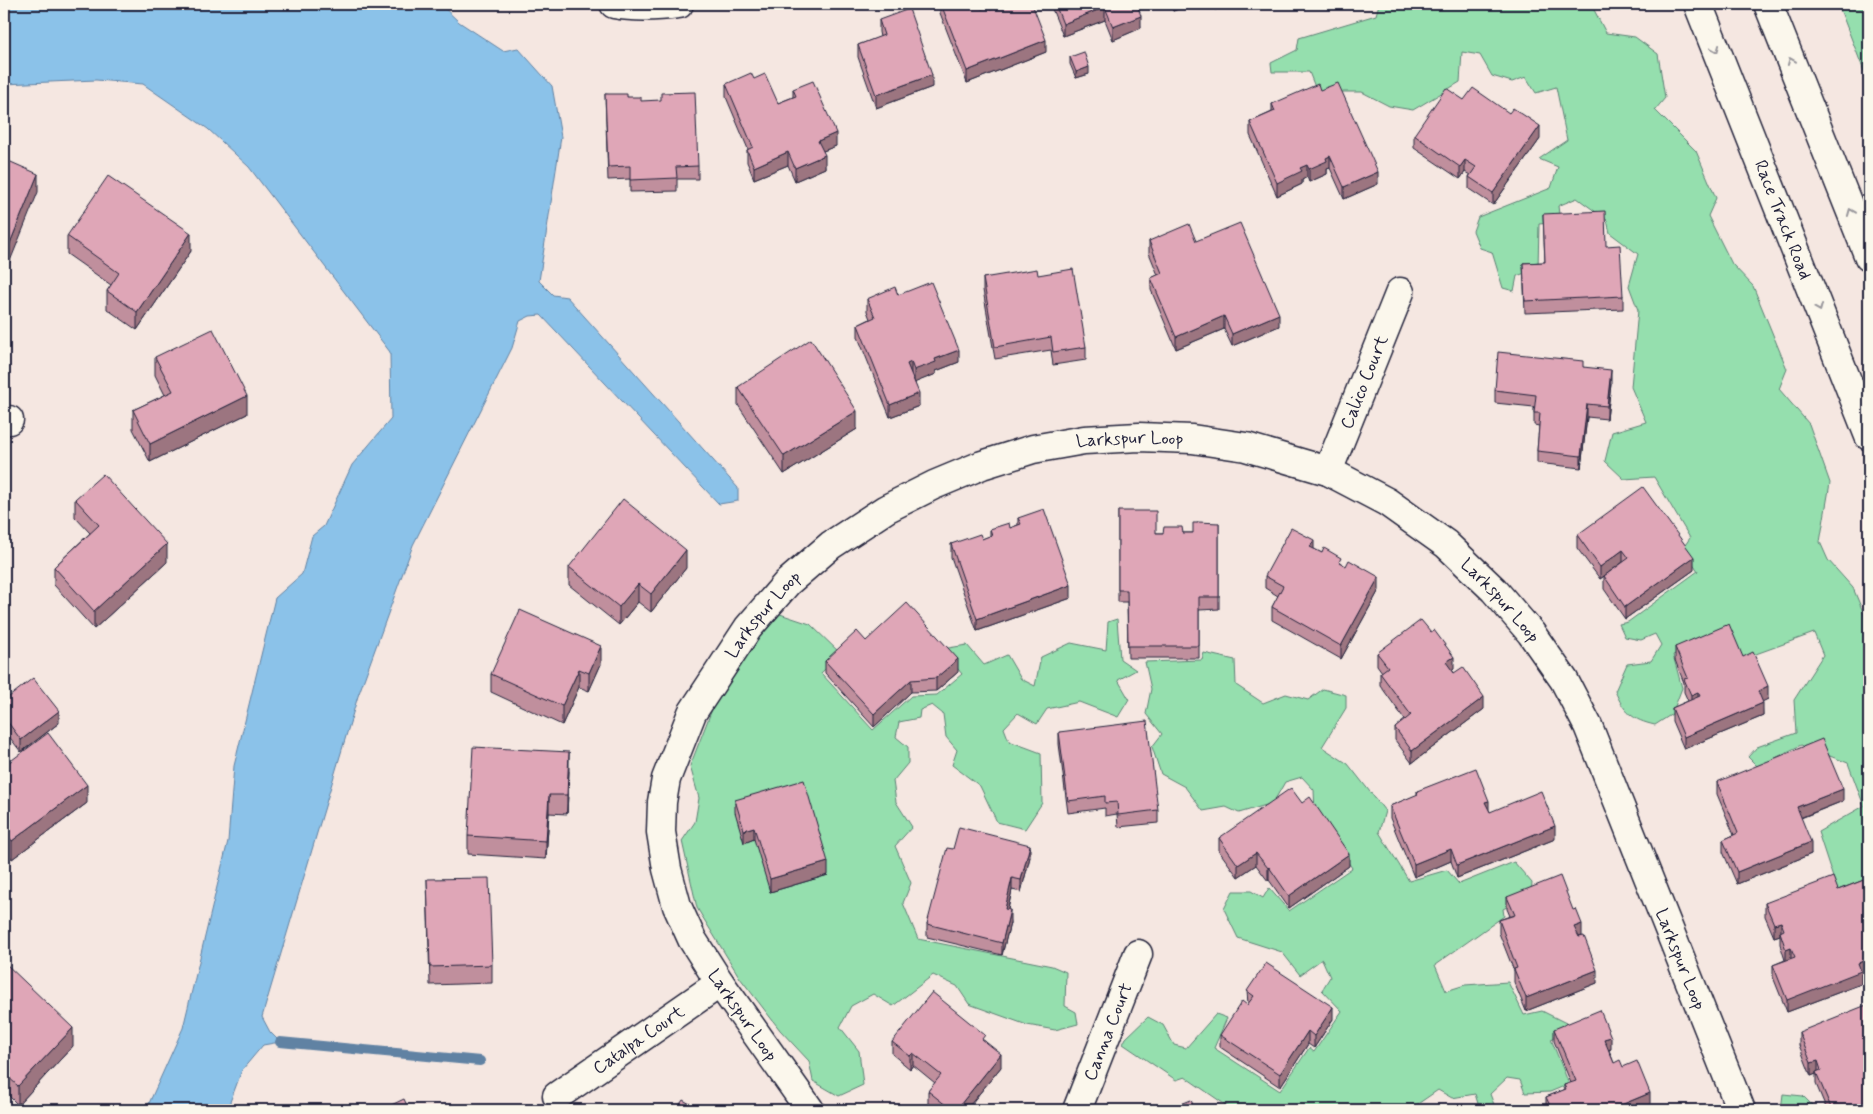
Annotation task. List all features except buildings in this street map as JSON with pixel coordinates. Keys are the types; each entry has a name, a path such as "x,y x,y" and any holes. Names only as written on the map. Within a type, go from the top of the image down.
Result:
{"street":[{"path":"614,4 657,7 679,4"},
{"name":"Race Track Road","path":"1698,4 1869,436"},
{"path":"1768,4 1869,257"},
{"name":"Calico Court","path":"1328,472 1400,292"},
{"name":"Larkspur Loop","path":"810,1110 720,984 692,939 677,906 669,878 661,832 662,802 666,779 692,712 748,628 787,583 831,546 886,509 934,485 982,465 1033,449 1084,440 1139,437 1192,439 1246,447 1328,472 1386,502 1446,544 1494,590 1531,633 1564,680 1588,726 1741,1110"},
{"name":"Canna Court","path":"1078,1110 1138,954"},
{"name":"Catalpa Court","path":"557,1096 720,984"}],"green space":[{"path":"1379,4 1591,4 1606,33 1635,37 1658,54 1665,98 1655,110 1696,151 1716,198 1708,216 1732,264 1753,286 1787,369 1779,389 1809,424 1830,483 1820,542 1828,560 1853,588 1869,626 1869,887 1840,899 1818,832 1864,806 1848,763 1801,745 1771,760 1769,768 1761,770 1748,757 1757,747 1796,733 1794,700 1823,655 1814,633 1742,659 1731,633 1673,655 1682,688 1672,714 1655,725 1635,718 1626,710 1618,698 1615,691 1627,664 1651,661 1661,645 1655,634 1641,640 1625,637 1619,624 1628,622 1698,571 1683,548 1690,538 1654,477 1624,479 1605,461 1612,432 1646,422 1631,387 1638,310 1629,286 1638,254 1610,233 1607,220 1577,198 1558,206 1560,222 1539,224 1538,268 1517,276 1514,291 1503,288 1492,252 1480,248 1473,231 1478,217 1551,188 1558,167 1539,159 1567,140 1556,87 1536,93 1526,77 1512,82 1492,76 1480,55 1462,52 1460,82 1413,110 1389,106 1362,92 1317,92 1309,72 1272,72 1271,63 1297,50 1299,38 1376,15"},
{"path":"1838,4 1869,4 1869,84"},
{"path":"780,614 810,624 841,654 821,673 873,730 911,696 937,695 962,674 942,649 967,645 984,665 1007,655 1021,679 1035,686 1041,657 1071,643 1106,650 1108,622 1117,619 1120,659 1136,670 1118,680 1129,699 1118,717 1079,702 1047,709 1037,724 1018,713 1004,728 1009,741 1041,753 1042,803 1025,829 997,822 980,786 952,765 957,750 946,737 943,714 932,705 920,710 919,718 899,722 896,737 908,747 908,763 893,781 896,802 912,827 895,846 911,883 903,903 918,939 1052,966 1066,972 1065,1006 1076,1012 1078,1024 1055,1030 1027,1025 969,1004 957,986 933,975 893,1006 873,994 851,1006 840,1027 859,1051 863,1085 839,1096 813,1081 809,1061 780,1030 740,978 697,908 682,841 695,822 699,798 690,766 725,676"},
{"path":"1204,653 1235,660 1236,685 1263,703 1286,694 1308,700 1323,689 1346,695 1346,708 1322,747 1348,764 1385,811 1379,832 1409,881 1447,870 1459,884 1514,862 1532,883 1531,894 1503,909 1504,916 1435,965 1446,991 1465,985 1508,982 1524,1015 1542,1011 1576,1028 1551,1039 1569,1084 1550,1092 1525,1093 1520,1080 1507,1078 1490,1094 1496,1110 1480,1110 1475,1094 1452,1098 1438,1090 1409,1110 1233,1110 1185,1077 1176,1080 1123,1044 1126,1038 1148,1017 1163,1025 1174,1045 1186,1048 1216,1014 1227,1018 1214,1048 1280,1091 1309,1048 1314,1052 1342,1011 1322,990 1330,977 1322,959 1300,975 1282,952 1238,938 1224,909 1233,891 1251,891 1263,898 1269,888 1289,911 1352,868 1315,813 1314,790 1302,777 1285,782 1273,803 1239,813 1226,807 1203,811 1185,787 1161,774 1152,747 1162,734 1146,714 1151,689 1145,662 1202,660"},
{"path":"1783,1094 1803,1096 1817,1110 1781,1110"}],"water":[{"path":"4,4 440,4 459,22 503,51 518,48 552,86 561,137 539,281 553,295 567,297 738,488 738,501 719,504 541,315 530,316 520,321 512,348 413,545 358,696 262,1017 270,1032 280,1042 263,1045 242,1070 227,1110 146,1110 183,1028 228,841 234,766 275,598 302,574 312,536 324,526 352,465 391,419 390,352 249,167 208,129 143,84 96,80 4,84"}],"waterway":[{"path":"280,1042 480,1061"}]}
